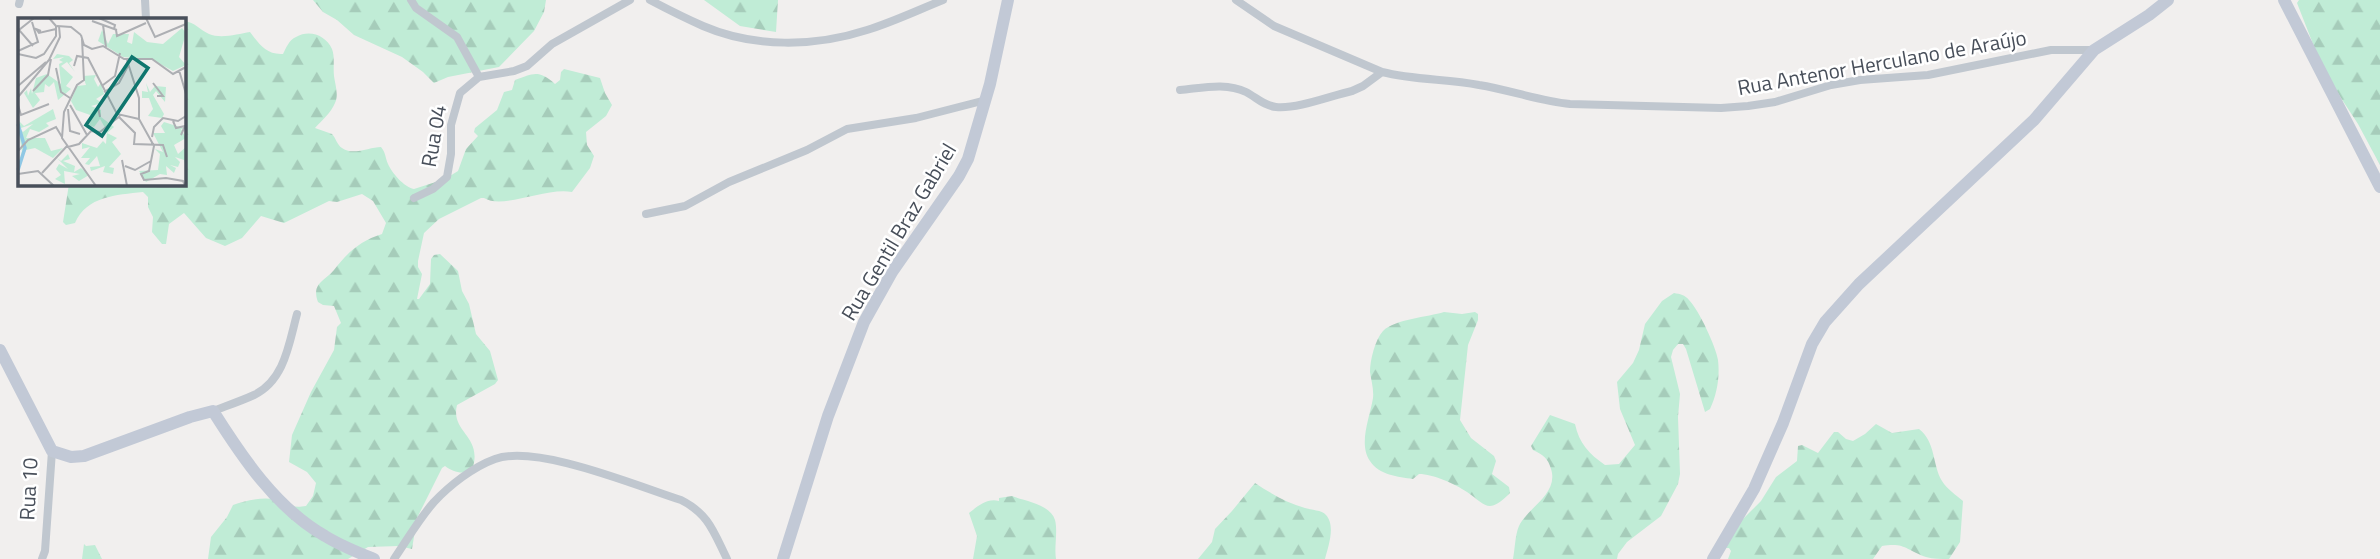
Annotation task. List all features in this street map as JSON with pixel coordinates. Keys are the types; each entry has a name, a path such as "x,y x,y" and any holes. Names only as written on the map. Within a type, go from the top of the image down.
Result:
{"street":[{"path":"145,0 146,18"},
{"path":"411,0 416,8 457,37 479,77 527,66 552,44 630,0"},
{"path":"650,0 705,27 735,36 782,43 841,38 880,26 943,0"},
{"name":"Rua Gentil Braz Gabriel","path":"783,559 828,416 864,322 892,272 964,167 971,152 986,100 1008,0"},
{"name":"Rua Antenor Herculano de Araújo","path":"1236,0 1283,31 1382,72 1482,85 1551,102 1721,108 1775,102 1831,85 1928,75 2051,50 2094,50"},
{"path":"1713,559 1754,489 1783,423 1812,344 1825,322 1859,284 2034,120 2094,50 2168,0"},
{"path":"2284,0 2380,187"},
{"path":"1180,90 1224,86 1236,88 1265,104 1279,107 1352,91 1382,72"},
{"name":"Rua 04","path":"414,198 433,189 447,177 451,154 451,125 460,93 479,77"},
{"path":"646,214 685,206 729,182 807,150 847,129 916,118 986,100"},
{"path":"52,451 71,457 83,456 255,395 267,387 282,366 297,314"},
{"name":"Rua 10","path":"0,350 52,451 42,559"},
{"path":"213,411 280,501 322,535 374,559"},
{"path":"394,559 425,513 454,484 482,465 497,458 516,455 553,459 681,500 697,508 709,522 727,559"}],"green space":[{"path":"313,0 546,0 544,12 534,31 499,67 448,77 434,83 402,57 354,35 323,12"},
{"path":"704,0 778,0 776,32 740,26"},
{"path":"2299,0 2380,0 2380,165 2358,124 2324,72 2297,3"},
{"path":"186,22 219,36 250,32 264,48 277,54 283,54 291,40 301,35 317,35 326,40 333,52 337,97 331,110 315,128 332,134 346,150 381,147 395,175 406,186 414,189 445,179 458,171 466,149 478,136 474,132 475,128 497,110 504,92 512,90 515,80 535,74 544,76 555,84 560,80 564,69 600,78 612,105 606,116 586,132 587,145 594,156 590,168 572,192 561,191 502,201 481,198 439,219 424,233 418,261 422,274 417,299 430,284 431,259 440,254 458,271 476,334 490,351 498,380 457,405 458,422 474,449 472,470 462,473 445,466 442,468 417,518 412,549 399,546 368,547 348,559 208,559 211,537 233,505 273,499 301,507 306,506 313,496 316,483 307,472 289,462 292,435 334,350 337,327 341,323 334,306 318,302 316,291 320,283 350,253 367,240 382,234 386,223 373,201 362,194 337,202 329,201 284,223 261,216 242,238 225,246 206,238 184,213 169,224 166,244 162,244 152,232 153,217 148,207 148,197 143,192 103,198 87,207 75,223 66,225 63,222 69,186 186,186"},
{"path":"1674,293 1686,297 1697,312 1714,347 1719,373 1710,409 1705,412 1686,349 1683,344 1678,344 1673,350 1671,357 1680,394 1680,474 1678,484 1661,516 1627,542 1617,559 1513,559 1519,526 1551,486 1551,469 1548,462 1531,446 1550,415 1575,424 1586,448 1605,465 1619,464 1635,445 1620,409 1617,382 1633,363 1645,324 1662,301"},
{"path":"1444,312 1478,314 1468,345 1460,420 1471,438 1494,456 1496,461 1492,474 1509,487 1510,493 1492,506 1483,504 1450,483 1425,474 1419,474 1413,479 1384,472 1370,461 1365,447 1373,395 1370,367 1383,331 1395,324"},
{"path":"1876,424 1892,433 1919,429 1928,440 1942,481 1963,501 1960,542 1949,559 1929,558 1901,546 1890,545 1882,546 1873,559 1728,559 1731,551 1724,548 1726,536 1761,501 1776,477 1797,461 1798,446 1802,445 1818,453 1834,432 1853,441"},
{"path":"1255,483 1285,501 1326,515 1331,531 1325,559 1198,559 1212,542 1215,529"},
{"path":"1012,496 1043,507 1052,515 1056,524 1056,559 973,559 977,536 969,513 979,505"},
{"path":"84,544 95,545 102,559 82,559"}]}
